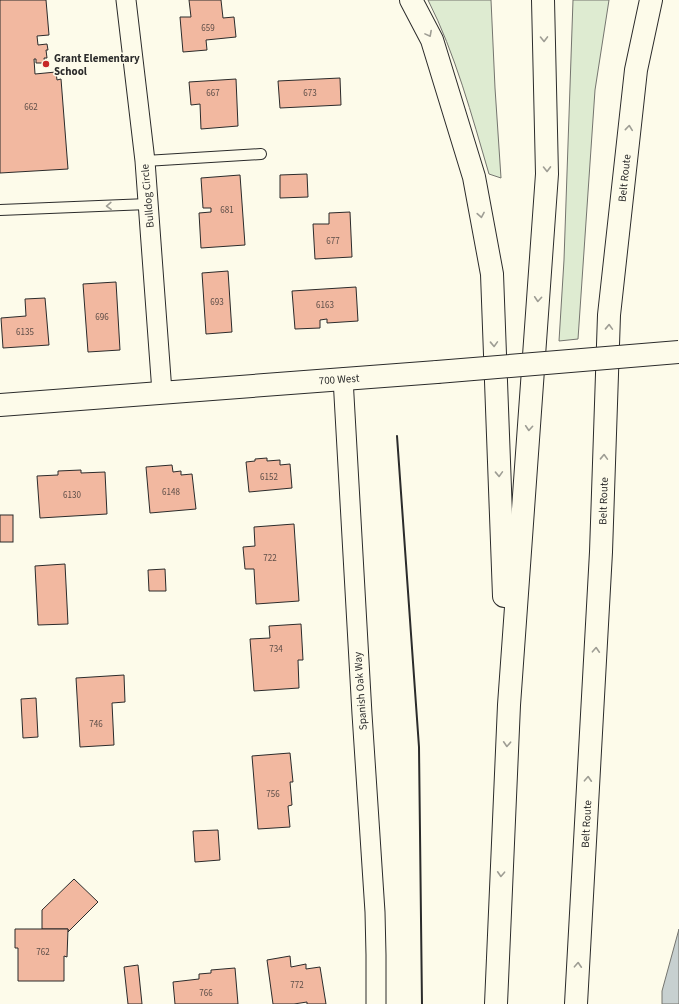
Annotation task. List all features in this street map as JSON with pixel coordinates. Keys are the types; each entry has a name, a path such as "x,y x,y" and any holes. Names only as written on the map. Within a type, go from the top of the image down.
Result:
{"main road":[{"path":"411,0 432,40 474,177 492,274 509,705"},
{"path":"496,1004 509,705 547,174 543,0"},
{"name":"Belt Route","path":"576,1004 601,552 609,315 636,70 651,0"},
{"path":"636,70 663,0"},
{"name":"700 West","path":"0,405 679,352"}],"street":[{"name":"Bulldog Circle","path":"126,0 145,162 162,392"},
{"name":"Spanish Oak Way","path":"343,378 360,682 375,912 376,1004"}],"lane":[{"path":"145,162 260,154"},
{"path":"0,210 148,204"}],"green space":[{"path":"428,0 491,0 501,178 489,174 455,63 438,20"},
{"path":"573,0 609,0 595,90 578,339 559,341 564,260"}],"shaded area":[{"path":"679,929 679,1004 662,1004 662,991"}],"building":[{"path":"0,0 46,0 49,35 37,36 38,45 47,44 47,58 44,58 45,63 36,63 36,59 34,59 35,74 56,72 57,80 61,79 68,169 0,173"},
{"path":"189,0 221,0 223,18 234,17 236,37 206,40 207,50 183,52 180,17 191,17"},
{"path":"340,78 341,105 280,108 278,81"},
{"path":"236,79 238,126 201,129 200,104 191,105 189,82"},
{"path":"307,174 308,197 280,198 280,175"},
{"path":"240,175 245,245 201,248 199,213 211,212 211,208 203,208 201,178"},
{"path":"350,212 352,257 315,259 313,224 329,224 329,213"},
{"path":"228,271 232,332 206,334 202,273"},
{"path":"116,282 120,350 88,352 83,284"},
{"path":"356,287 358,321 327,323 327,319 320,320 320,328 295,329 292,291"},
{"path":"45,298 49,345 3,348 1,318 26,316 25,299"},
{"path":"267,458 267,461 280,460 280,465 290,464 292,488 249,492 246,462 255,461 255,459"},
{"path":"172,465 173,472 181,471 181,475 192,474 196,509 150,513 146,467"},
{"path":"81,470 81,473 105,472 107,514 40,518 37,476 58,475 58,471"},
{"path":"0,515 13,515 13,542 0,542"},
{"path":"294,524 299,601 256,604 254,569 245,569 243,547 255,546 254,527"},
{"path":"65,564 68,624 38,625 35,566"},
{"path":"165,569 166,591 149,591 148,570"},
{"path":"301,624 303,660 298,660 299,688 254,691 250,639 270,638 269,626"},
{"path":"124,675 125,702 112,703 114,745 80,747 76,678"},
{"path":"36,698 38,737 23,738 21,699"},
{"path":"290,753 293,782 290,782 292,805 288,806 290,827 258,829 252,756"},
{"path":"218,830 220,860 195,862 193,831"},
{"path":"74,879 98,902 68,932 68,929 42,929 42,910"},
{"path":"15,929 68,929 67,957 64,956 64,981 18,981 18,948 15,948"},
{"path":"290,956 291,967 306,964 306,969 320,967 326,1004 307,1004 307,1002 294,1004 273,1004 267,960"},
{"path":"138,965 142,1004 128,1004 124,967"},
{"path":"235,968 238,1004 175,1004 173,982 199,979 199,974 211,973 211,970"}],"wall":[{"path":"397,436 419,747 422,1004"}],"place":[{"name":"Grant Elementary School","path":"46,64"}]}
